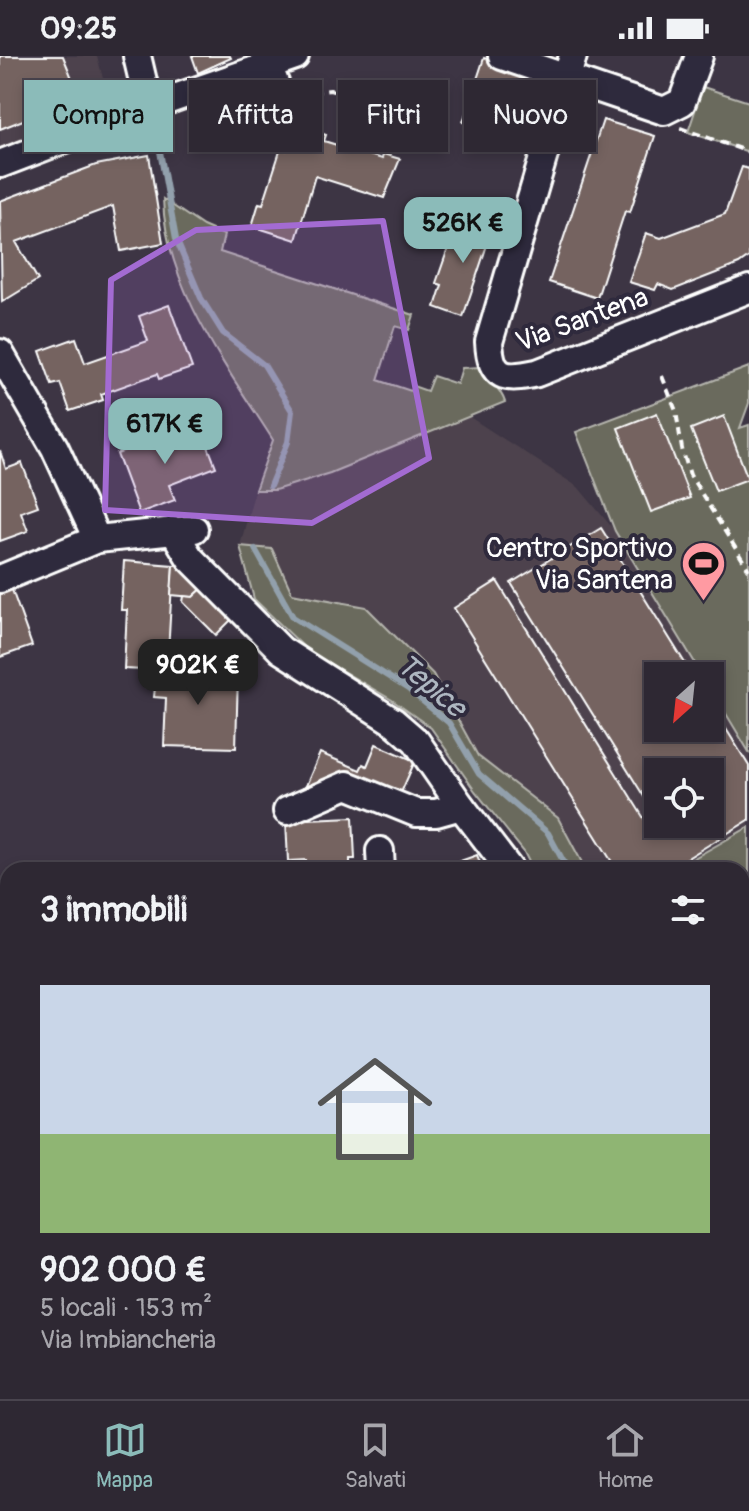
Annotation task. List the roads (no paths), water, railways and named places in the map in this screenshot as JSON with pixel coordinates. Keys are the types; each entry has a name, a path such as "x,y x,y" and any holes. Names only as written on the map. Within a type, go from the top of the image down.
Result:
{"street":[{"path":"137,56 143,80"},
{"path":"173,99 295,56"},
{"path":"502,56 570,67 664,111 682,102 699,56"},
{"path":"268,65 282,80"},
{"name":"Via Santena","path":"570,67 489,342 493,365 501,374 512,379 537,373 749,289"},
{"path":"0,164 31,152"},
{"path":"0,353 55,448 97,539"},
{"path":"0,579 97,539 184,529 190,558 281,650 394,722 416,741 504,862"},
{"path":"287,811 347,785 416,813 436,813 461,806"}],"waterway":[{"name":"Tepice","path":"160,152 176,239 201,298 223,333 264,365 292,411 288,442 270,486"},
{"name":"Tepice","path":"255,549 293,617 408,689 449,723 479,774 548,833 564,862"}],"place":[{"name":"Centro Sportivo Via Santena","path":"704,603"}]}
